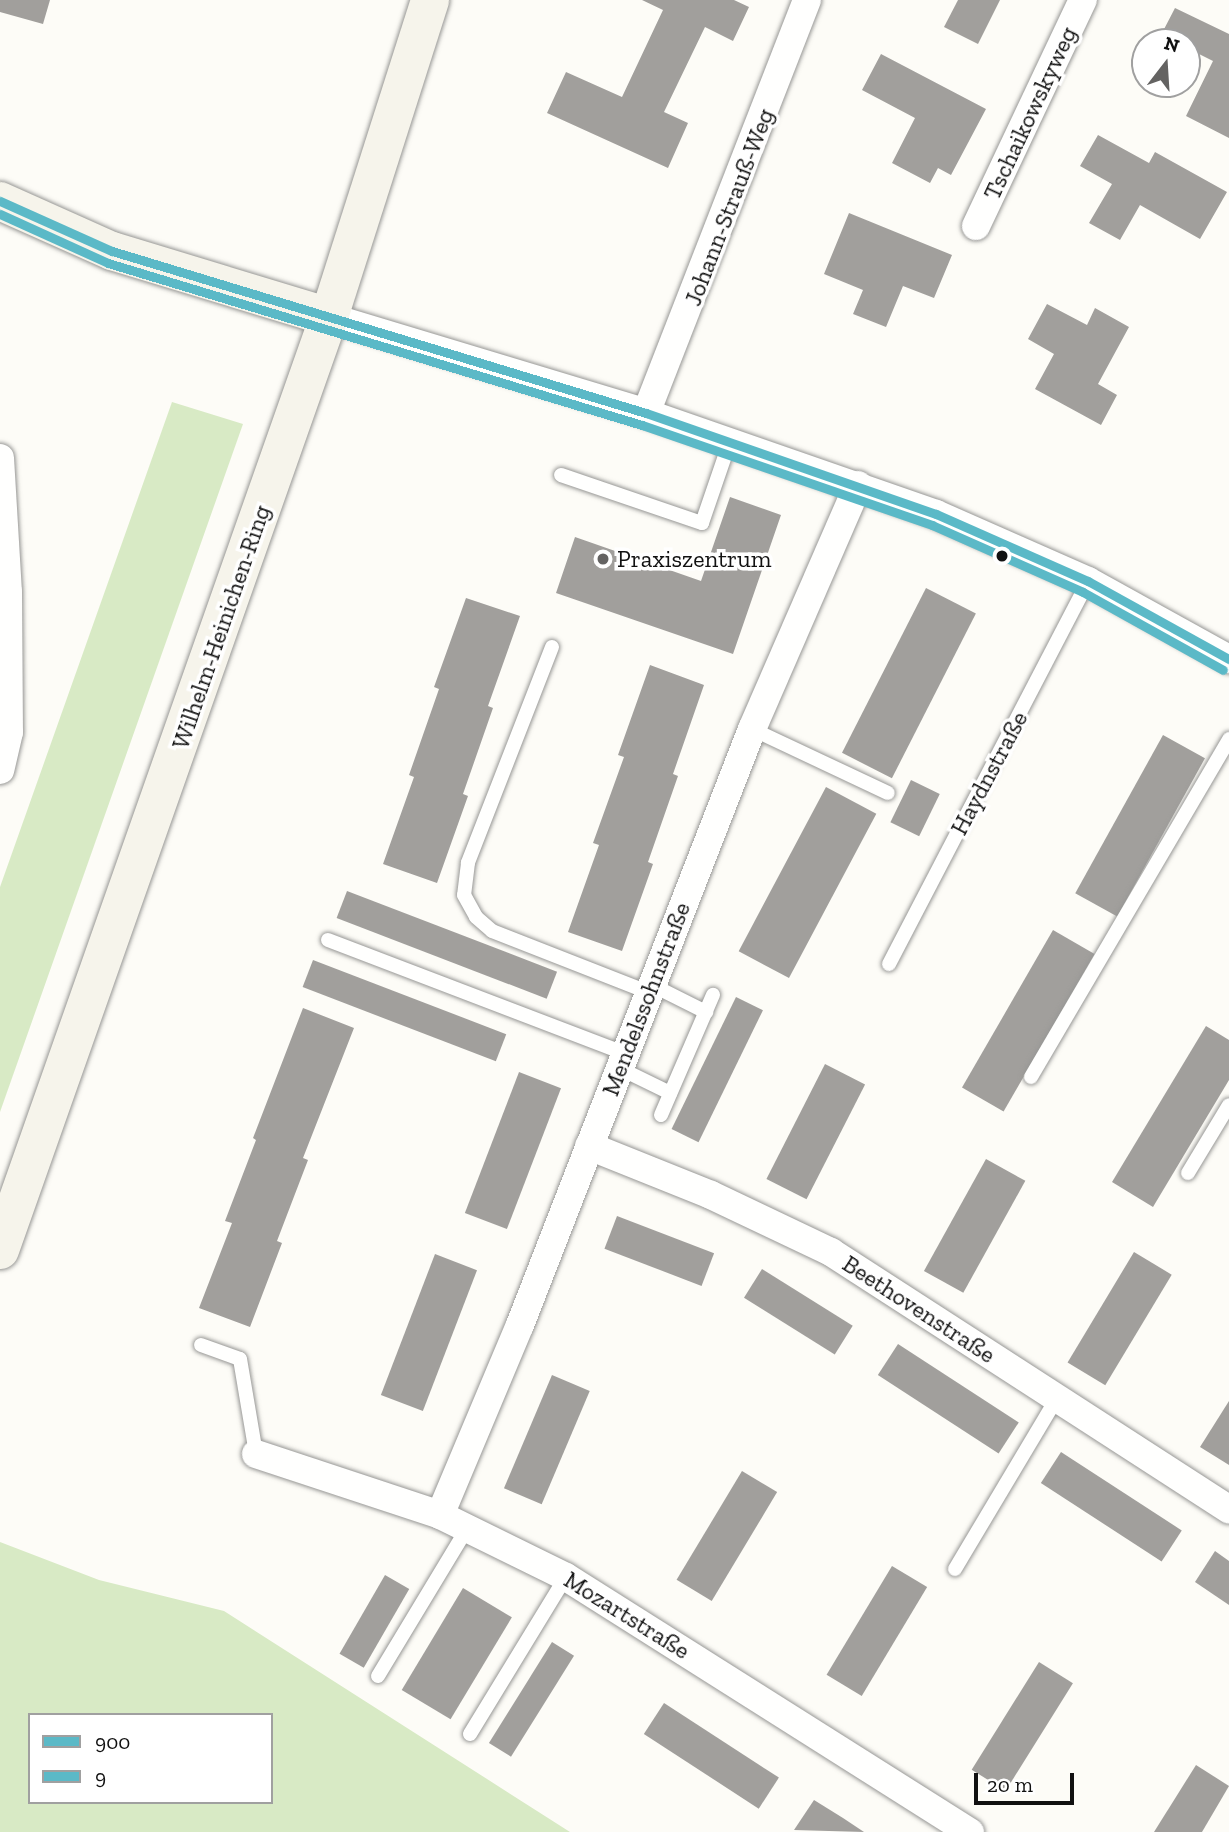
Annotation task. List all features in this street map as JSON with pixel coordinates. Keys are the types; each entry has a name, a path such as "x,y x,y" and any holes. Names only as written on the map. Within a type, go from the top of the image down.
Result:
{"main road":[{"name":"Wilhelm-Heinichen-Ring","path":"0,1250 329,317 430,0"},
{"path":"0,201 112,251 329,317"}],"street":[{"name":"Johann-Strauß-Weg","path":"646,412 807,0"},
{"name":"Tschaikowskyweg","path":"976,226 1083,0"},
{"path":"329,317 646,412 858,485 1088,582 1229,659"},
{"path":"0,458 9,732 0,770"},
{"name":"Mendelssohnstraße","path":"440,1515 589,1146 752,729 858,485"},
{"name":"Beethovenstraße","path":"589,1146 712,1195 831,1252 1229,1509"},
{"name":"Mozartstraße","path":"256,1454 440,1515 566,1577 970,1832"}],"lane":[{"path":"561,475 702,523 730,441"},
{"name":"Haydnstraße","path":"889,964 1088,582"},
{"path":"552,647 468,863 464,895 477,917 492,931 649,988 706,1012"},
{"path":"752,729 888,793"},
{"path":"1031,1077 1229,739"},
{"path":"328,940 622,1060 670,1093"},
{"path":"661,1115 713,995"},
{"path":"1188,1173 1229,1105"},
{"path":"201,1345 240,1359 256,1454"},
{"path":"955,1569 1057,1398"},
{"path":"378,1675 468,1527"},
{"path":"470,1734 566,1577"}],"green space":[{"path":"172,402 243,424 0,1112 0,887"},
{"path":"0,1542 99,1580 224,1611 570,1832 0,1832"}],"building":[{"path":"0,0 50,0 43,24 0,12"},
{"path":"642,0 734,0 749,7 733,41 705,27 664,112 688,123 668,168 547,113 566,72 622,97 663,10"},
{"path":"958,0 1000,0 978,44 944,27"},
{"path":"1175,8 1229,34 1229,138 1186,116 1195,98 1201,98 1201,85 1213,61 1201,55 1201,28 1165,28"},
{"path":"881,54 986,109 951,175 938,168 930,183 892,163 915,118 862,90"},
{"path":"1098,135 1149,163 1155,152 1227,192 1200,239 1140,205 1120,240 1089,223 1112,184 1080,166"},
{"path":"849,213 952,255 934,298 903,286 886,327 853,314 863,290 824,274"},
{"path":"1047,304 1087,325 1095,308 1129,327 1098,384 1117,395 1101,425 1035,389 1054,354 1028,339"},
{"name":"Praxiszentrum","path":"730,497 781,515 733,654 556,593 575,537 701,581"},
{"path":"926,588 976,613 892,778 842,753"},
{"path":"466,598 520,616 488,706 493,708 463,794 468,796 437,883 383,864 414,777 409,775 439,689 434,687"},
{"path":"650,665 704,685 673,774 678,776 648,862 653,864 622,951 568,932 599,845 593,843 624,757 618,755"},
{"path":"1163,735 1205,758 1117,917 1075,893"},
{"path":"911,780 940,794 919,836 890,822"},
{"path":"826,787 876,814 789,978 739,951"},
{"path":"347,891 557,972 547,999 337,918"},
{"path":"1053,930 1095,954 1004,1112 962,1088"},
{"path":"313,960 506,1034 496,1061 303,987"},
{"path":"736,997 763,1010 699,1142 672,1129"},
{"path":"303,1008 354,1028 303,1158 308,1160 277,1241 282,1243 250,1327 199,1308 232,1223 225,1221 256,1140 253,1138"},
{"path":"1206,1026 1229,1040 1229,1080 1153,1207 1112,1182"},
{"path":"825,1064 865,1084 807,1199 766,1179"},
{"path":"519,1072 561,1088 507,1229 465,1213"},
{"path":"986,1159 1025,1181 963,1293 924,1271"},
{"path":"617,1216 714,1253 702,1286 604,1249"},
{"path":"1134,1252 1172,1275 1105,1385 1068,1363"},
{"path":"435,1254 477,1270 423,1411 381,1395"},
{"path":"762,1269 853,1326 835,1355 744,1298"},
{"path":"898,1344 1019,1422 999,1453 878,1375"},
{"path":"552,1375 590,1391 542,1504 504,1488"},
{"path":"1229,1401 1229,1465 1200,1447"},
{"path":"1061,1452 1182,1530 1162,1561 1041,1483"},
{"path":"742,1471 777,1492 712,1601 677,1580"},
{"path":"1215,1551 1229,1561 1229,1605 1195,1582"},
{"path":"892,1566 927,1587 862,1696 827,1675"},
{"path":"385,1575 409,1589 364,1668 340,1654"},
{"path":"463,1588 512,1617 451,1719 402,1690"},
{"path":"552,1642 574,1656 511,1757 489,1743"},
{"path":"1039,1662 1073,1683 1006,1791 972,1770"},
{"path":"664,1703 779,1778 759,1809 644,1734"},
{"path":"1196,1765 1229,1786 1202,1832 1154,1832"},
{"path":"814,1800 843,1818 864,1832 794,1830"}],"transit line":[{"name":"900","path":"0,201 112,251 646,413 936,514 1088,581 1229,659"},
{"name":"9","path":"0,214 108,263 642,425 932,525 1083,592 1223,670"}],"place":[{"name":"Praxiszentrum","path":"603,559"}]}
